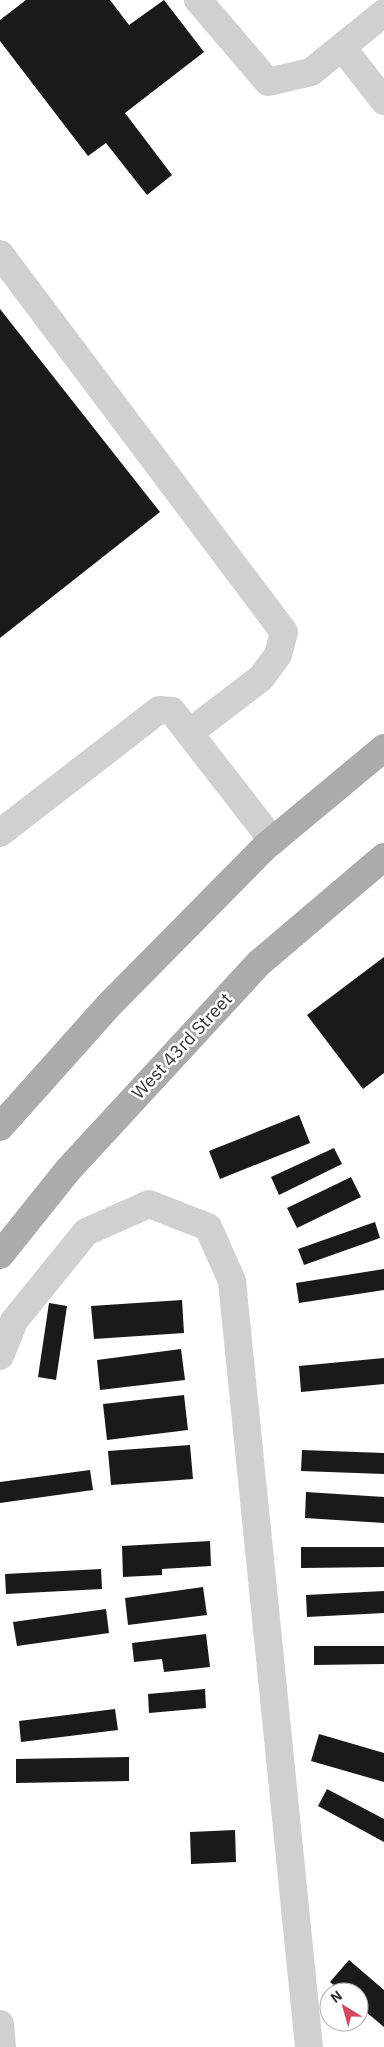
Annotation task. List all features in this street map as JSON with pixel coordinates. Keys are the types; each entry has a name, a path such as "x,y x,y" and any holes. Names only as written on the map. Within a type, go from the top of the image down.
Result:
{"main road":[{"path":"0,1127 109,1005 273,841 384,748"},
{"name":"West 43rd Street","path":"0,1254 68,1170 259,963 384,857"}],"lane":[{"path":"198,0 268,82 311,72 384,13"},
{"path":"342,47 384,101"},
{"path":"0,254 284,632 278,655 261,678 189,734"},
{"path":"0,833 160,710 172,712 273,841"},
{"path":"0,1356 14,1321 86,1232 150,1204 208,1227 232,1281 309,2047"},
{"path":"0,2024 2,2047"}],"building":[{"path":"26,0 110,0 129,25 164,0 204,52 125,113 172,175 147,195 106,143 88,156 0,41 0,20"},
{"path":"0,309 160,512 0,638"},
{"path":"384,957 384,1073 363,1089 307,1015"},
{"path":"299,1115 310,1143 220,1179 209,1151"},
{"path":"334,1148 342,1164 279,1195 271,1177"},
{"path":"351,1177 361,1197 297,1228 287,1208"},
{"path":"375,1222 380,1238 304,1265 298,1249"},
{"path":"384,1269 384,1290 299,1303 296,1283"},
{"path":"182,1300 184,1333 94,1339 91,1306"},
{"path":"49,1303 67,1306 56,1380 38,1377"},
{"path":"181,1349 185,1380 100,1390 97,1360"},
{"path":"384,1358 384,1384 301,1392 299,1366"},
{"path":"184,1395 188,1430 107,1440 103,1404"},
{"path":"190,1445 193,1479 111,1485 108,1451"},
{"path":"302,1450 384,1453 384,1474 301,1471"},
{"path":"90,1470 93,1490 0,1503 0,1482"},
{"path":"306,1492 384,1497 384,1523 305,1518"},
{"path":"210,1541 211,1566 162,1569 162,1575 123,1577 122,1546"},
{"path":"301,1547 384,1547 384,1567 301,1568"},
{"path":"101,1569 102,1589 6,1594 5,1574"},
{"path":"203,1587 207,1615 128,1625 125,1598"},
{"path":"384,1591 384,1613 307,1617 306,1595"},
{"path":"106,1609 109,1633 17,1646 13,1622"},
{"path":"206,1634 210,1667 164,1672 162,1659 134,1662 132,1643"},
{"path":"314,1646 384,1646 384,1664 314,1665"},
{"path":"205,1689 206,1708 149,1713 148,1694"},
{"path":"115,1709 118,1730 21,1742 19,1721"},
{"path":"319,1734 384,1753 384,1782 311,1761"},
{"path":"129,1757 129,1781 16,1783 16,1759"},
{"path":"327,1789 384,1819 384,1842 318,1806"},
{"path":"235,1830 236,1862 191,1864 190,1832"},
{"path":"349,1960 384,1990 384,2027 369,2014 369,1982 330,1982"}]}
